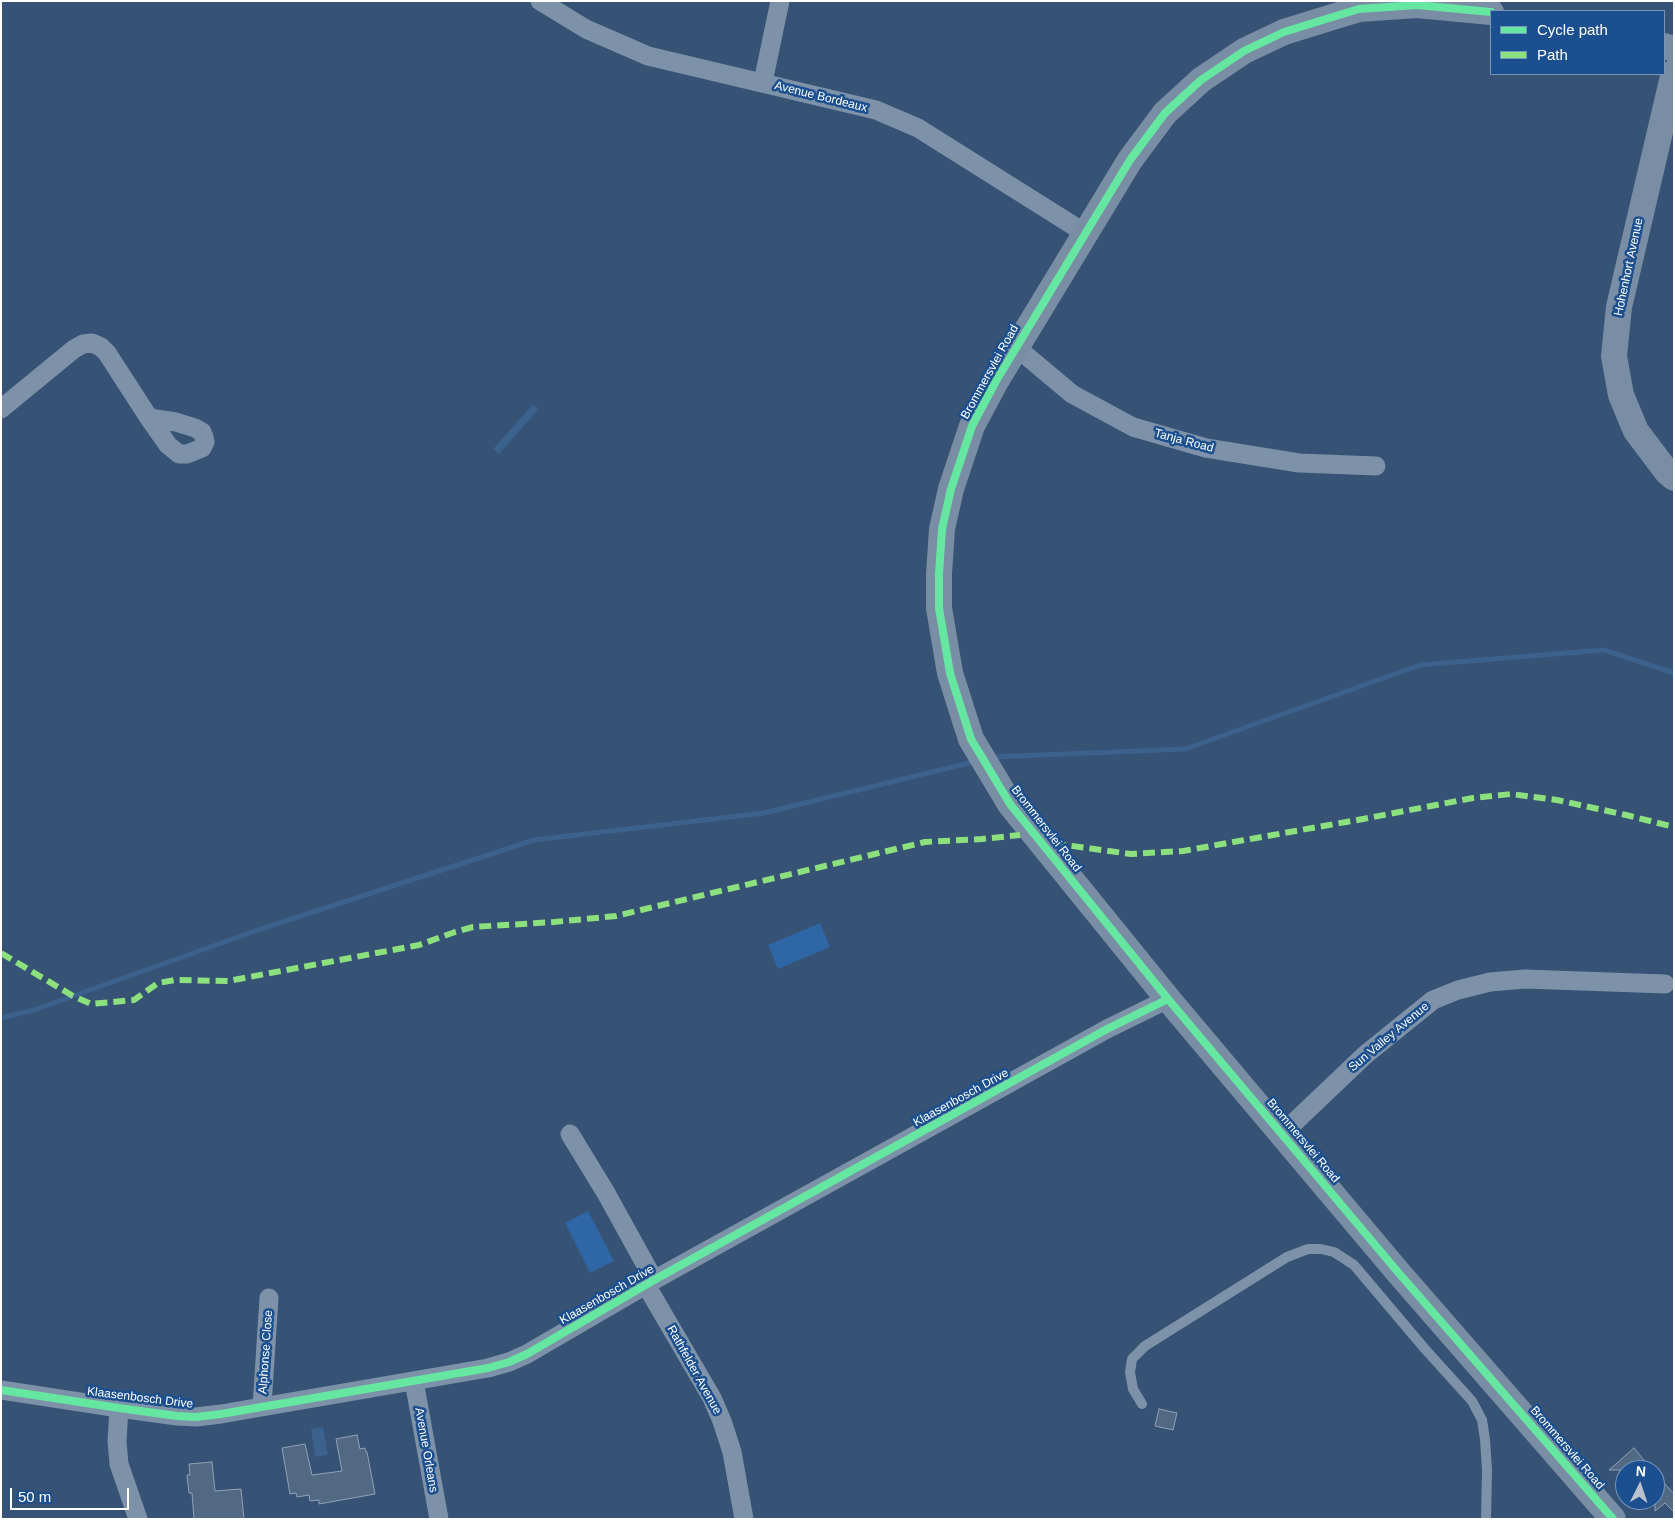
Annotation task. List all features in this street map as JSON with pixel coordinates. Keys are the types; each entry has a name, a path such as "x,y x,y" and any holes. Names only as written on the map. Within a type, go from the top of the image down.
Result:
{"street":[{"name":"Avenue Bordeaux","path":"540,1 586,29 648,56 876,110 918,128 1085,233"},
{"path":"763,82 780,1"},
{"name":"Brommersvlei Road","path":"1490,12 1416,3 1359,9 1284,32 1244,51 1202,80 1165,113 1130,160 1016,347 972,426 951,489 942,529 939,608 950,673 971,739 1010,804 1168,999 1396,1271 1613,1519"},
{"name":"Hohenhort Avenue","path":"1674,72 1618,307 1614,356 1621,395 1636,432 1667,472 1674,478"},
{"path":"1,409 74,349 83,344 92,343 101,346 108,353 149,418"},
{"name":"Tanja Road","path":"1016,347 1072,394 1133,427 1206,448 1280,460 1299,463 1376,466"},
{"name":"Sun Valley Avenue","path":"1282,1134 1365,1055 1433,1000 1458,990 1490,982 1525,979 1666,984"},
{"name":"Klaasenbosch Drive","path":"1,1390 177,1416 196,1417 488,1368 518,1358 1099,1034 1168,999"},
{"name":"Rathfelder Avenue","path":"570,1134 606,1193 650,1283 712,1398 732,1452 744,1519"},
{"name":"Alphonse Close","path":"262,1406 270,1298"},
{"name":"Avenue Orleans","path":"414,1380 439,1519"},
{"path":"120,1408 117,1441 119,1464 138,1519"}],"lane":[{"path":"1142,1404 1133,1389 1130,1372 1132,1359 1145,1346 1287,1257 1308,1249 1334,1252 1354,1264 1425,1349 1472,1401 1482,1420 1486,1439 1486,1519"}],"shaded area":[{"path":"533,404 539,409 499,454 493,449"},
{"path":"820,923 830,947 778,969 768,945"},
{"path":"588,1211 614,1261 590,1273 565,1223"},
{"path":"323,1427 328,1455 315,1457 311,1429"}],"building":[{"path":"1159,1409 1177,1413 1173,1430 1155,1426"},
{"path":"357,1435 360,1449 365,1448 367,1452 375,1494 319,1504 319,1500 310,1501 309,1495 297,1497 296,1493 290,1494 282,1448 305,1444 312,1475 342,1471 336,1439"},
{"path":"1634,1448 1644,1460 1620,1460"},
{"path":"212,1462 215,1491 241,1489 244,1519 194,1519 192,1493 189,1493 187,1475 190,1475 189,1464"},
{"path":"1615,1465 1615,1470 1609,1470"},
{"path":"1665,1484 1674,1494 1674,1512 1665,1503"}],"waterway":[{"path":"992,757 1185,749 1420,665 1604,650 1674,673"},
{"path":"1,1018 34,1010 258,930 534,840 764,813 973,762"}],"marked path":[{"path":"1054,842 1131,854 1183,851 1473,798 1511,794 1557,800 1674,827"},
{"path":"1,953 73,996 91,1004 134,1000 158,983 175,980 228,981 419,945 473,927 616,916 925,842 1020,835"}],"cycle path":[{"path":"1490,12 1417,5 1359,9 1284,32 1244,51 1201,80 1165,113 1130,160 996,381 972,426 951,489 942,529 939,608 950,673 971,739 1010,804 1168,999 1397,1271 1613,1519"},
{"path":"1,1390 119,1408 196,1417 488,1368 509,1362 527,1354 654,1280 1107,1029 1168,999"}]}
